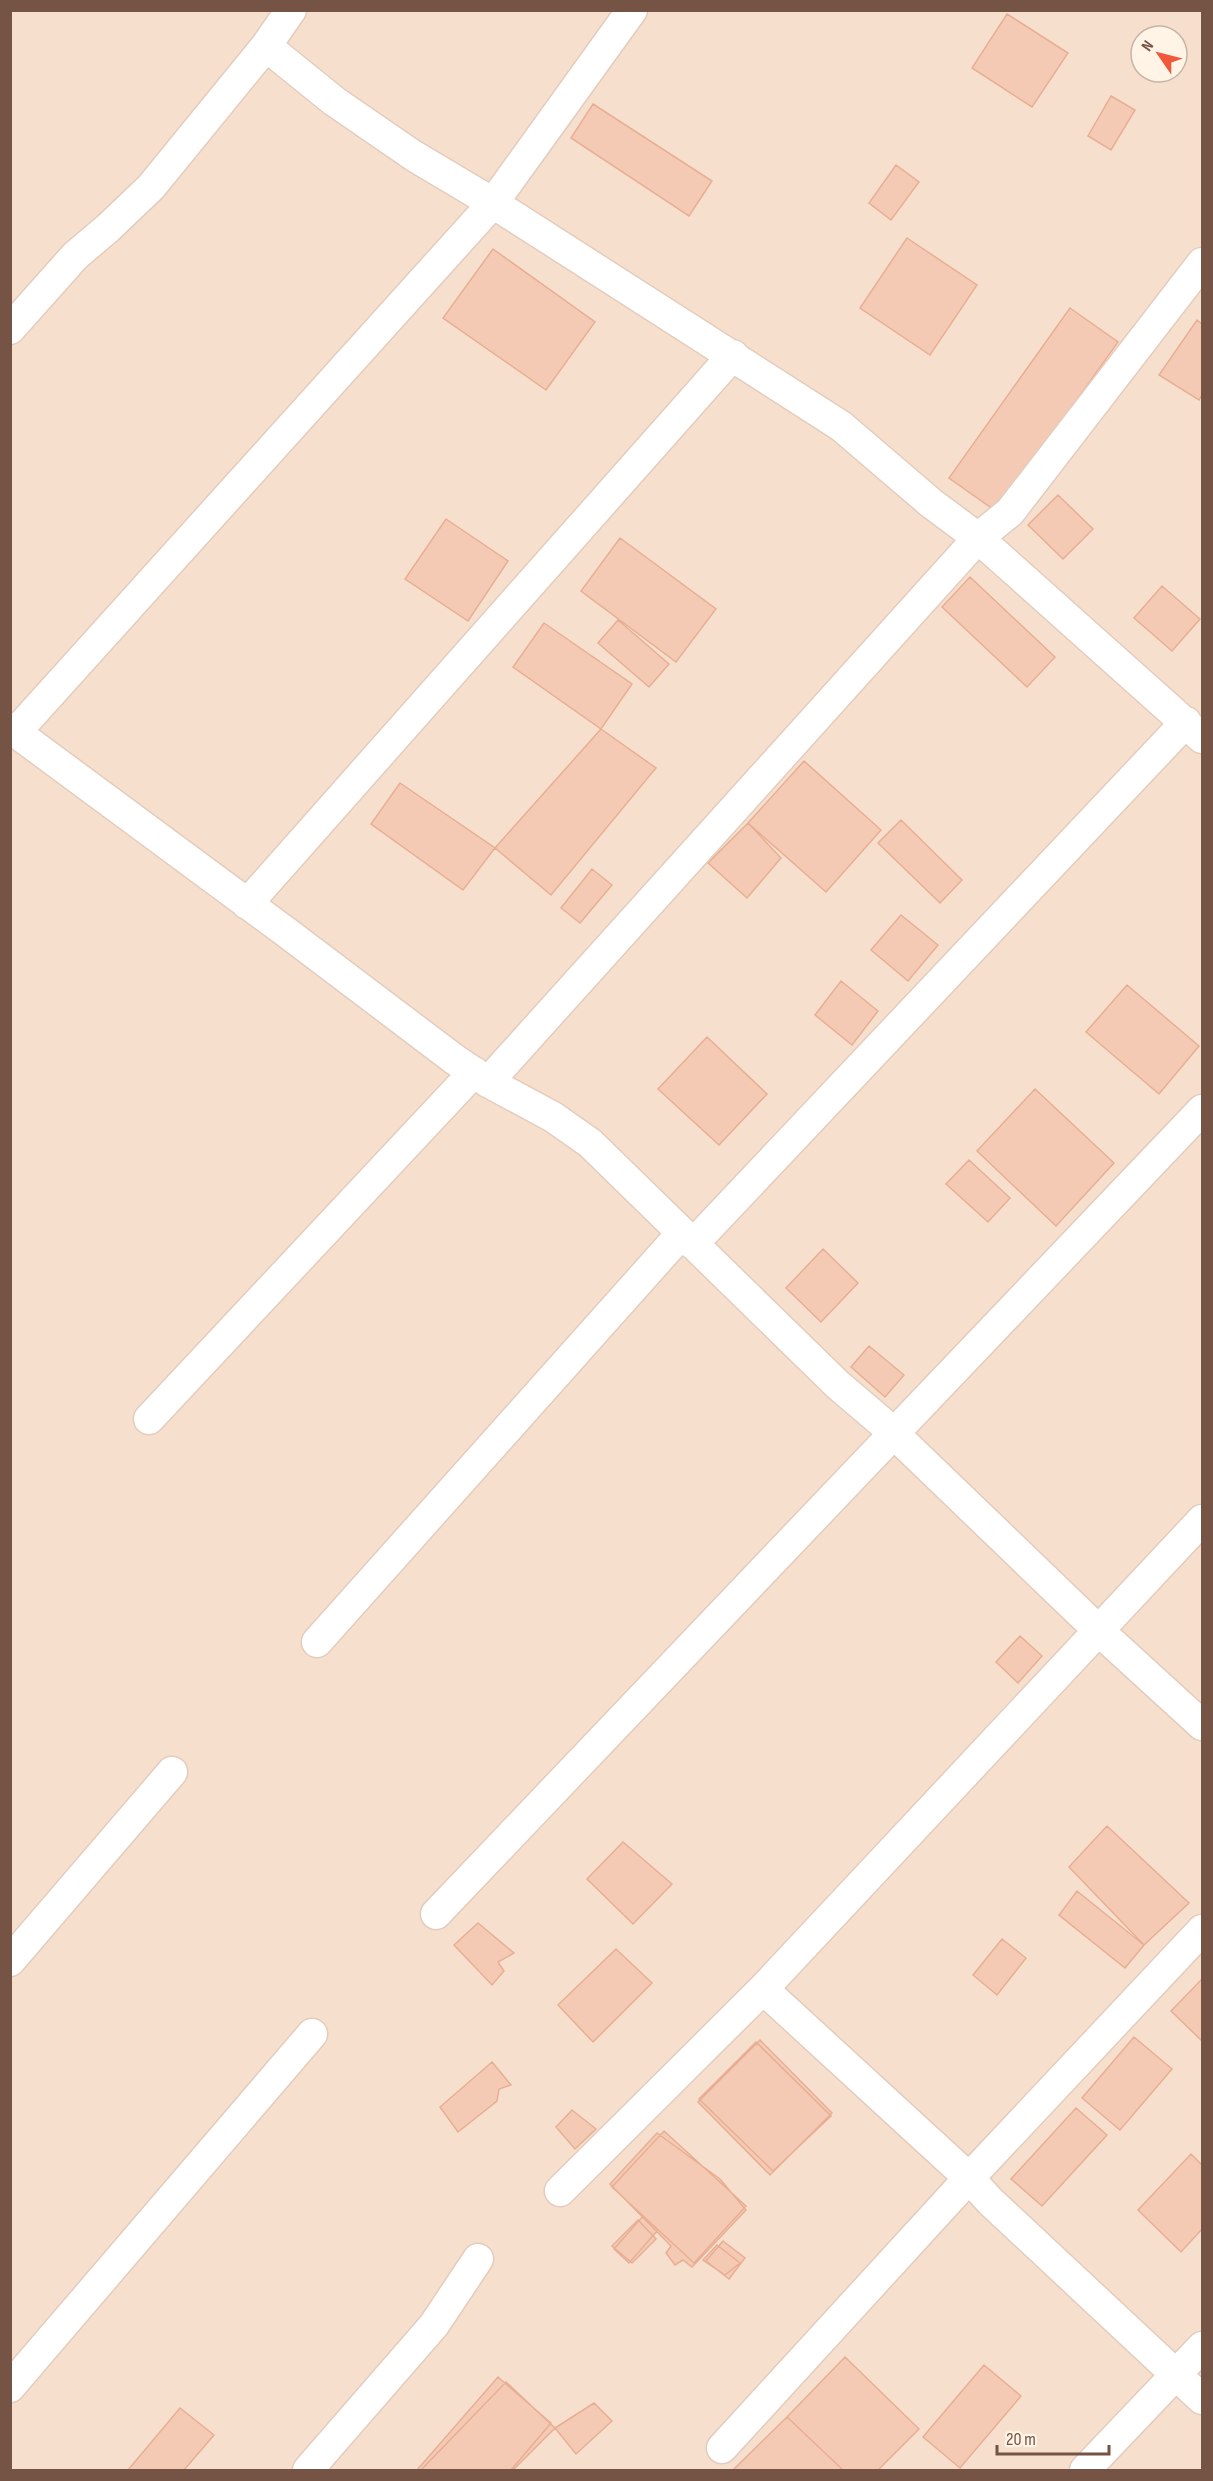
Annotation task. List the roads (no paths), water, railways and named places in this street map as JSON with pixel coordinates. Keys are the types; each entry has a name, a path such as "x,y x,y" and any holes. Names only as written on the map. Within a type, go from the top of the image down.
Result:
{"street":[{"path":"10,329 75,256 151,187 266,46 291,10"},
{"path":"633,10 493,203 13,730 481,1077 553,1117 590,1143 838,1385 893,1433 1098,1630 1203,1725"},
{"path":"266,46 343,107 414,156 493,203 841,426 931,503 978,538 1194,730 687,1239 316,1642"},
{"path":"149,1419 481,1077 978,538 1010,512 1203,263"},
{"path":"247,904 733,355"},
{"path":"436,1914 1203,1110"},
{"path":"560,2191 763,1989 1203,1520"},
{"path":"10,1961 172,1772"},
{"path":"722,2448 969,2178 1203,1930"},
{"path":"763,1989 969,2178 990,2201 1203,2399"},
{"path":"10,2387 312,2034"},
{"path":"308,2470 434,2325 478,2259"},
{"path":"1085,2470 1203,2347"}]}
